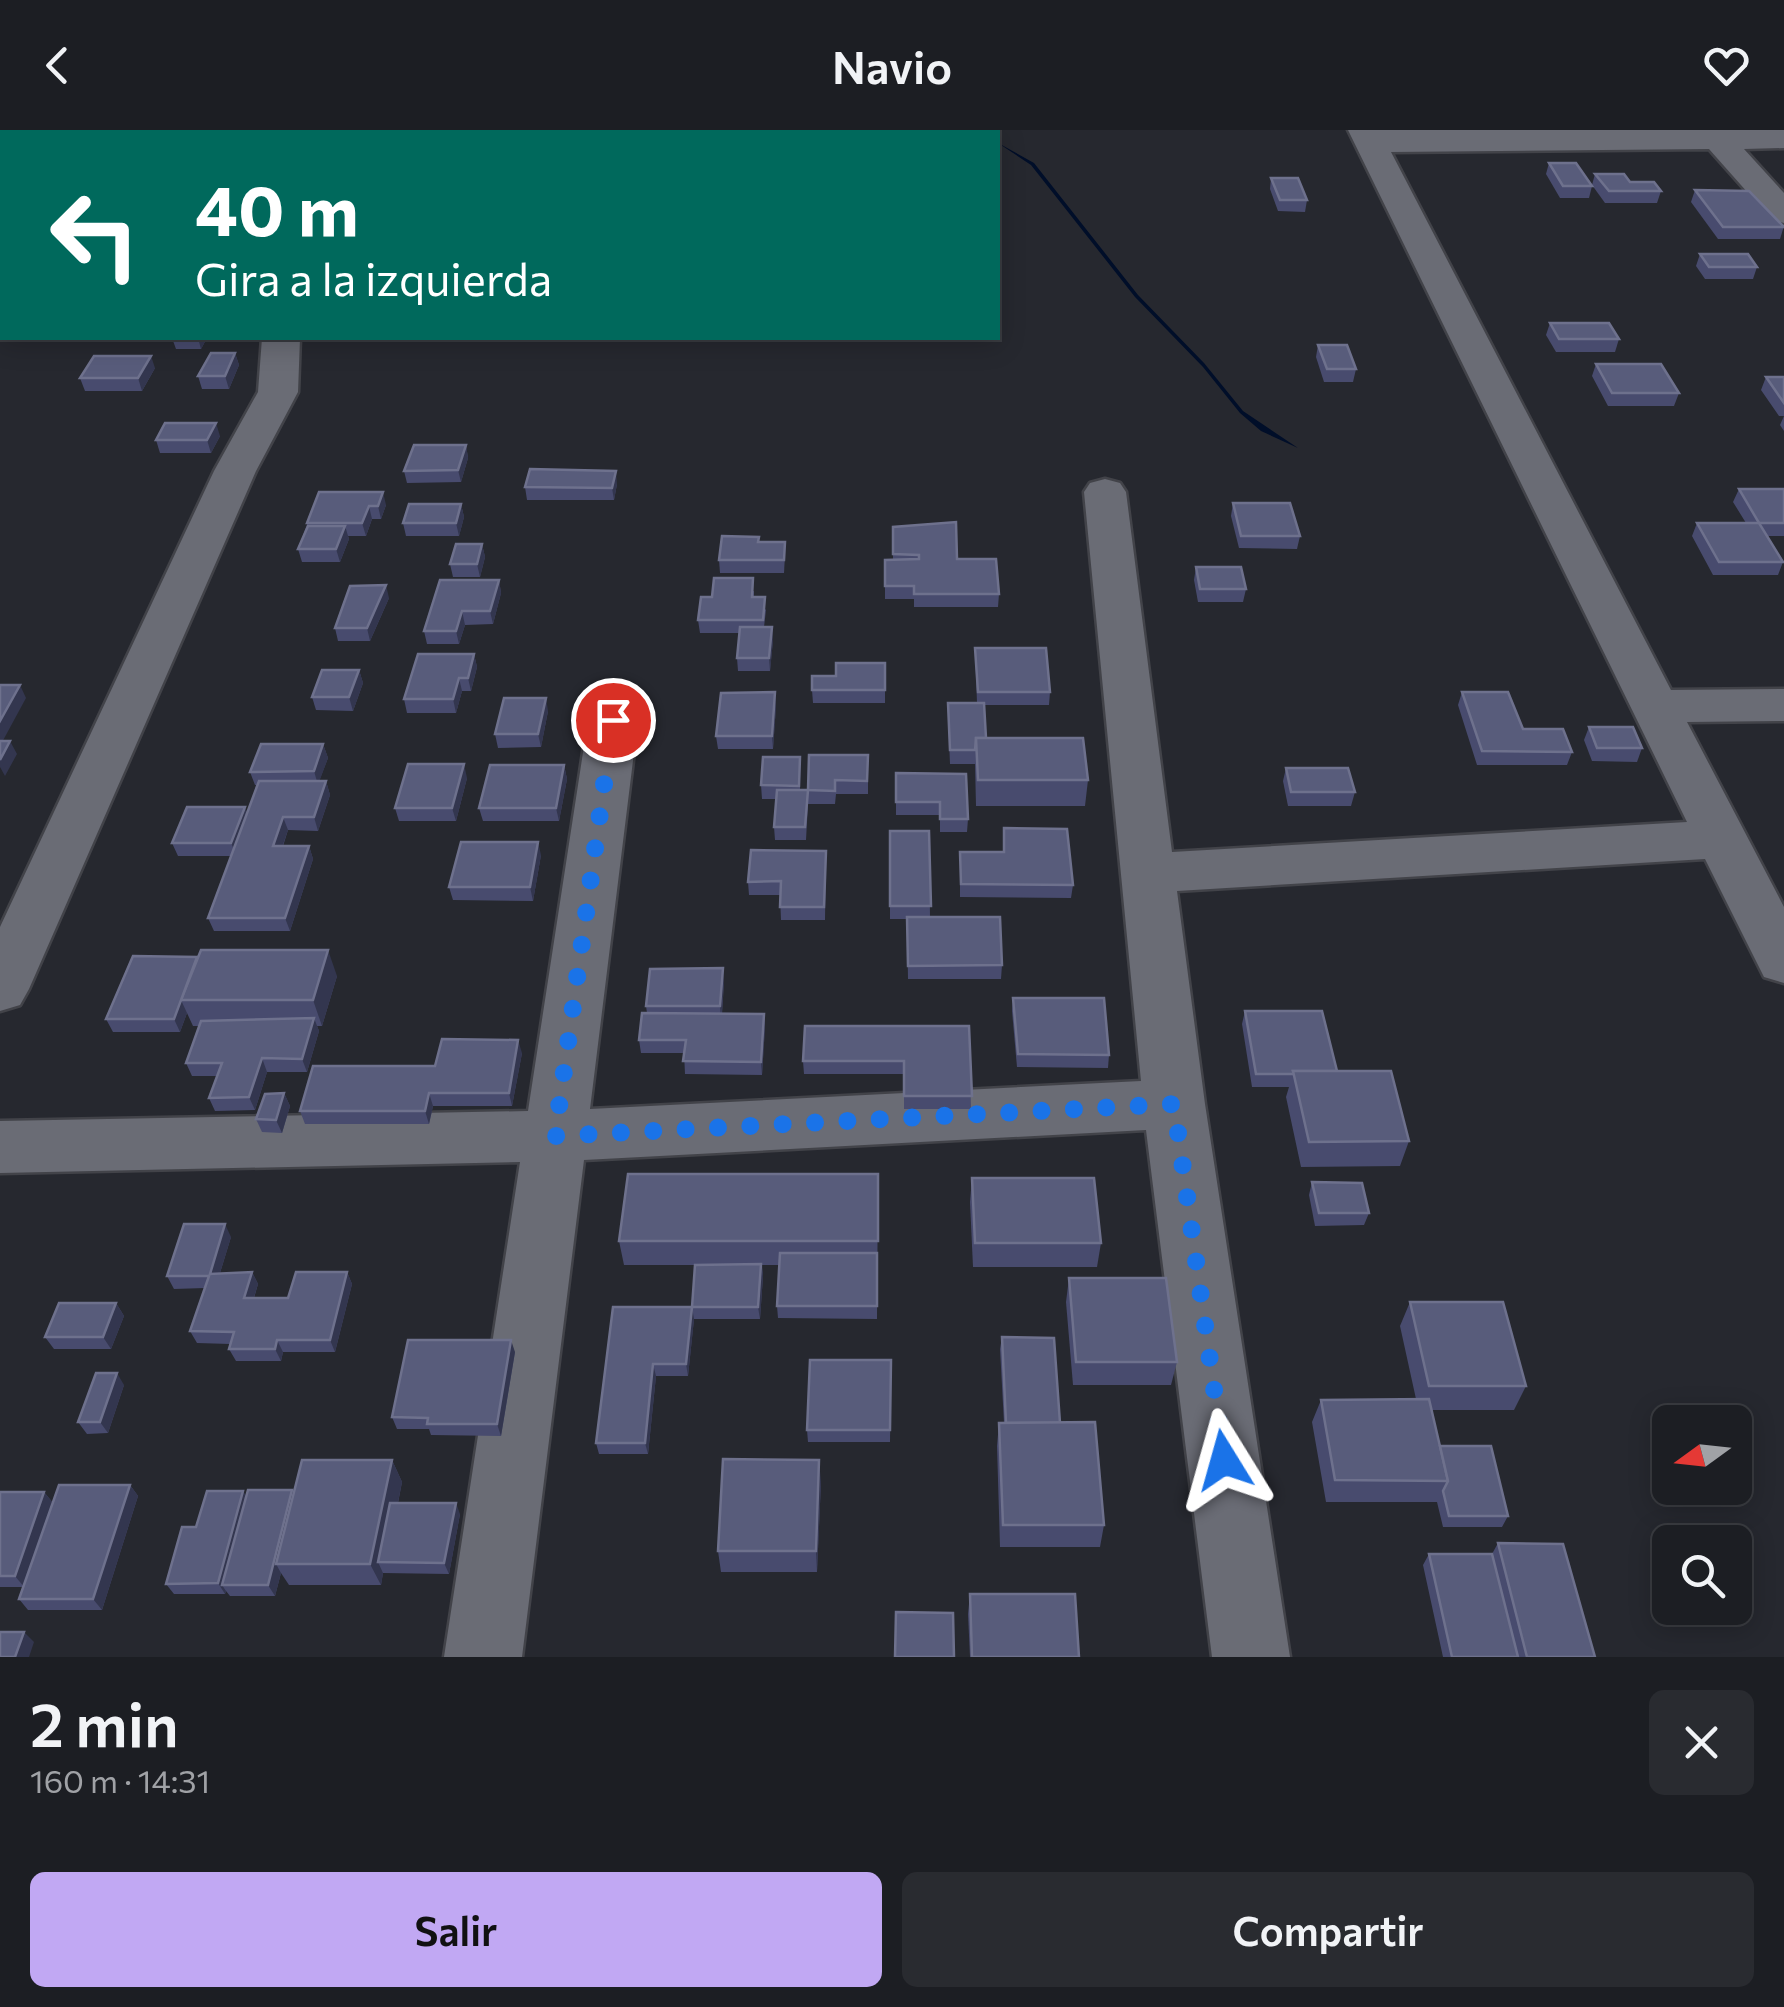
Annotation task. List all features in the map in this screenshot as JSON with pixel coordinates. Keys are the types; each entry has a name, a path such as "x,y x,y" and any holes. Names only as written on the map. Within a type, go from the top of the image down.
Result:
{"street":[{"path":"1713,135 1784,213"},
{"path":"1784,139 1713,135 1367,136 1784,962"},
{"path":"0,989 234,470 278,392 281,340"},
{"path":"1105,492 1174,1104 1251,1657"},
{"path":"1653,706 1784,705"},
{"path":"483,1657 613,720"},
{"path":"1148,874 1722,840"},
{"path":"0,1147 555,1136 1174,1104"}],"water":[{"path":"1000,144 1034,163 1138,295 1204,363 1243,411 1298,448 1261,431 1240,413 1203,367 1135,297 1031,165"}],"building":[{"path":"1549,163 1576,163 1592,186 1563,186"},
{"path":"1595,174 1624,174 1630,182 1654,182 1661,191 1609,191"},
{"path":"1271,178 1298,178 1307,200 1280,200"},
{"path":"1695,190 1749,191 1784,227 1723,227"},
{"path":"1700,254 1748,254 1757,267 1709,267"},
{"path":"1550,323 1609,323 1619,339 1559,339"},
{"path":"1318,345 1347,345 1356,369 1327,369"},
{"path":"211,353 235,353 225,376 198,376"},
{"path":"94,356 151,356 138,378 80,378"},
{"path":"1596,364 1661,364 1679,393 1612,393"},
{"path":"1766,377 1784,377 1784,403"},
{"path":"165,423 216,423 207,440 156,440"},
{"path":"414,445 466,445 458,470 404,471"},
{"path":"530,469 616,471 612,488 525,487"},
{"path":"1739,489 1784,489 1784,523 1759,523"},
{"path":"319,492 383,492 378,506 369,506 362,523 307,523"},
{"path":"1233,503 1290,503 1300,536 1241,536"},
{"path":"409,504 461,504 456,523 403,523"},
{"path":"956,522 957,559 996,559 999,594 914,594 914,586 885,586 885,560 919,559 919,555 893,554 893,527"},
{"path":"1697,523 1759,523 1783,562 1719,562"},
{"path":"308,526 345,526 336,549 298,549"},
{"path":"722,536 785,542 784,560 719,560"},
{"path":"456,544 482,544 477,564 450,564"},
{"path":"1196,567 1241,567 1246,589 1200,589"},
{"path":"714,578 753,578 752,597 765,597 763,620 698,620 701,597 712,597"},
{"path":"440,580 499,580 490,611 462,611 456,631 424,631"},
{"path":"386,585 367,628 335,628 350,586"},
{"path":"740,627 772,627 769,658 737,658"},
{"path":"975,648 1046,648 1050,692 978,692"},
{"path":"418,654 474,654 468,678 459,678 453,699 404,699"},
{"path":"836,663 885,663 885,690 812,690 812,676 836,676"},
{"path":"322,670 359,670 349,697 312,697"},
{"path":"0,685 20,685 0,721"},
{"path":"775,692 772,736 716,736 721,693"},
{"path":"1462,692 1508,692 1523,729 1563,729 1572,752 1482,751"},
{"path":"504,698 546,698 538,734 495,734"},
{"path":"948,703 984,703 986,738 976,738 975,750 950,750"},
{"path":"1589,727 1633,727 1642,748 1597,748"},
{"path":"976,738 1083,738 1088,780 978,780"},
{"path":"0,741 10,741 0,760"},
{"path":"261,744 323,744 314,771 250,772"},
{"path":"809,755 868,755 867,781 835,780 835,791 808,790"},
{"path":"763,757 800,757 799,786 761,785"},
{"path":"408,764 464,764 452,808 395,808"},
{"path":"490,765 564,765 556,808 479,808"},
{"path":"1286,768 1348,768 1355,792 1291,792"},
{"path":"896,773 966,774 968,819 940,819 940,802 896,802"},
{"path":"259,781 326,781 314,817 283,817 273,846 309,846 285,918 208,918"},
{"path":"777,790 808,790 805,827 774,827"},
{"path":"187,807 245,807 231,843 172,843"},
{"path":"1004,828 1067,829 1073,885 961,884 960,852 1004,852"},
{"path":"890,831 929,831 931,906 890,906"},
{"path":"461,842 538,842 530,887 449,887"},
{"path":"751,850 826,851 824,907 780,907 781,881 748,882"},
{"path":"907,917 1000,917 1002,965 908,966"},
{"path":"201,950 328,950 313,1000 181,1000"},
{"path":"133,956 197,957 174,1019 106,1019"},
{"path":"723,968 720,1006 646,1006 650,969"},
{"path":"1013,998 1104,998 1109,1055 1018,1054"},
{"path":"1245,1011 1322,1011 1337,1071 1256,1074"},
{"path":"642,1013 764,1014 761,1062 683,1061 686,1040 639,1040"},
{"path":"314,1018 302,1059 262,1058 249,1097 209,1098 222,1063 186,1063 201,1021"},
{"path":"805,1026 969,1026 972,1096 904,1096 904,1061 803,1061"},
{"path":"442,1039 518,1040 509,1093 429,1093 425,1111 300,1111 313,1066 435,1066"},
{"path":"1293,1071 1391,1071 1409,1141 1309,1142"},
{"path":"284,1093 276,1120 256,1119 265,1094"},
{"path":"628,1174 878,1174 878,1241 619,1241"},
{"path":"972,1178 1094,1178 1101,1243 975,1243"},
{"path":"1312,1182 1362,1183 1369,1213 1319,1213"},
{"path":"184,1224 225,1224 210,1274 252,1272 244,1298 288,1298 296,1272 347,1272 330,1340 277,1340 275,1349 229,1349 234,1332 190,1331 209,1276 167,1276"},
{"path":"780,1253 877,1253 877,1306 777,1306"},
{"path":"761,1264 758,1307 692,1307 695,1265"},
{"path":"1069,1278 1166,1278 1177,1362 1076,1362"},
{"path":"1410,1302 1503,1302 1526,1386 1429,1386"},
{"path":"59,1303 116,1303 103,1337 45,1337"},
{"path":"613,1307 692,1307 686,1364 653,1364 645,1443 596,1443"},
{"path":"1002,1337 1054,1338 1060,1423 1006,1423"},
{"path":"408,1340 511,1340 497,1424 427,1424 428,1418 392,1417"},
{"path":"810,1360 891,1360 890,1430 807,1430"},
{"path":"96,1373 117,1373 100,1422 78,1422"},
{"path":"1429,1399 1448,1481 1335,1480 1321,1400"},
{"path":"1095,1422 1104,1525 1003,1525 999,1423"},
{"path":"1440,1446 1491,1446 1508,1516 1449,1516 1443,1491 1448,1481"},
{"path":"723,1459 819,1460 816,1551 718,1551"},
{"path":"302,1460 392,1460 370,1564 276,1564"},
{"path":"59,1485 130,1485 93,1599 19,1599"},
{"path":"248,1490 292,1490 268,1585 222,1585"},
{"path":"207,1491 243,1491 218,1583 166,1584 182,1527 196,1527"},
{"path":"0,1492 44,1492 15,1576 0,1576"},
{"path":"390,1503 456,1503 444,1563 378,1562"},
{"path":"1498,1543 1563,1544 1595,1657 1527,1657"},
{"path":"1429,1554 1492,1554 1518,1657 1452,1657"},
{"path":"970,1594 1075,1594 1079,1657 972,1657"},
{"path":"896,1612 953,1613 954,1657 895,1657"},
{"path":"0,1632 24,1632 15,1657 0,1657"}],"route":[{"path":"613,720 555,1136 1174,1104 1224,1460"}]}
